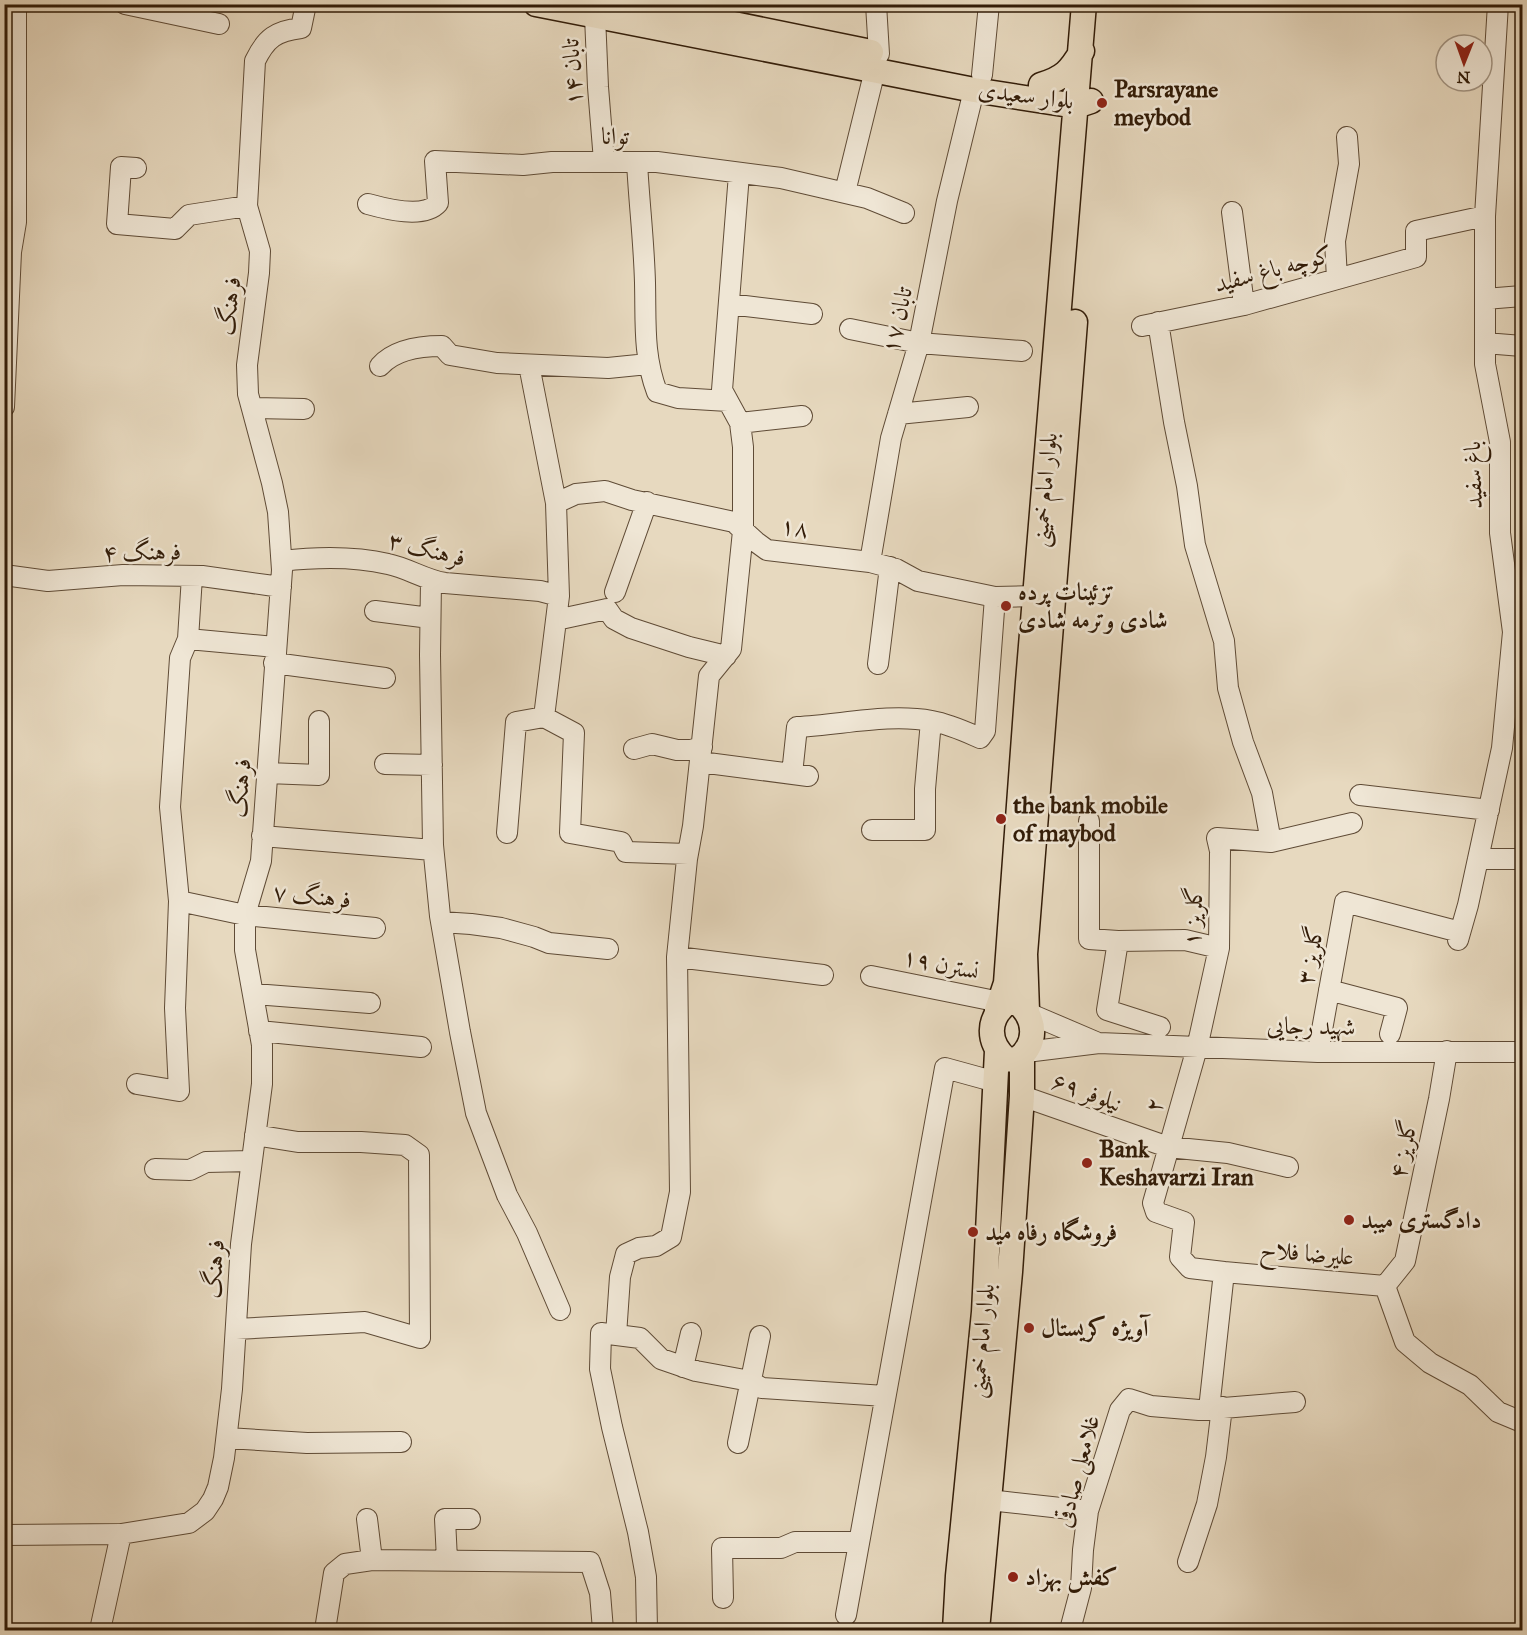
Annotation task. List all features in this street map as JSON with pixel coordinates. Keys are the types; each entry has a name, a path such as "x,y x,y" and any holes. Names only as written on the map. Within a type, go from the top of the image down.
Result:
{"main road":[{"name":"بلوار سعیدی","path":"536,4 595,16 641,12 978,82 1082,99"},
{"name":"بلوار امام خمینی","path":"1027,1012 1025,954 1082,99 1084,4"},
{"name":"بلوار امام خمینی","path":"999,1006 1006,983 1035,596 1073,146 1098,4"},
{"path":"1073,146 1066,128 1039,93 1072,68 1082,51"},
{"path":"1018,1003 1027,1012 1032,1024 1032,1040 1024,1054 1017,1060 1006,1059 997,1052 991,1039 992,1023 999,1006 1018,1003"},
{"name":"بلوار امام خمینی","path":"955,1630 958,1576 984,1312 997,1052"},
{"name":"بلوار امام خمینی","path":"977,1630 1010,1272 1024,1054"}],"street":[{"path":"4,407 8,252 16,222 16,4"},
{"path":"125,4 157,8 219,24"},
{"name":"فرهنگ","path":"4,1535 121,1534 189,1523 205,1511 218,1487 227,1438 241,1244 262,1084 260,1031 245,950 245,915 261,861 282,561 278,512 248,394 247,365 256,303 260,251 247,206 255,61 261,48 273,36 284,30 301,28 306,4"},
{"path":"845,192 877,62 876,4"},
{"name":"تابان ۱۷","path":"870,562 891,438 919,343 948,201 978,82 989,4"},
{"name":"باغ سفید","path":"1346,902 1459,936 1502,748 1513,632 1500,533 1500,441 1485,364 1485,216 1498,4"},
{"name":"تابان ۱۴","path":"595,16 604,161"},
{"path":"1337,279 1335,241 1349,164 1347,137"},
{"name":"توانا","path":"368,204 399,211 419,212 432,209 438,203 435,161 524,165 604,161 657,162 781,178 867,198 904,213"},
{"path":"637,162 645,281 645,341 648,364 657,392 678,398 728,401"},
{"path":"136,168 121,167 117,224 175,229 189,215 247,206"},
{"path":"616,1335 620,1276 626,1254 639,1248 656,1246 671,1237 680,1192 677,957 709,676 731,649 743,531 743,447 740,423 722,390 739,174"},
{"path":"1232,212 1244,305"},
{"name":"کوچه باغ سفید","path":"1271,842 1262,794 1243,742 1228,688 1224,641 1195,545 1187,486 1150,324 1244,305 1416,257 1416,231 1485,216"},
{"path":"1485,299 1522,296"},
{"path":"729,304 812,314"},
{"path":"850,329 919,343 1022,351"},
{"path":"1485,343 1522,346"},
{"path":"380,366 388,357 410,349 442,346 450,355 497,363 608,368 648,364"},
{"path":"529,365 556,503 559,596 544,717"},
{"path":"898,414 969,407"},
{"path":"252,408 304,409"},
{"path":"740,423 802,416"},
{"name":"۱۸","path":"556,503 576,494 605,492 734,522 767,550 870,562 890,567 918,581 995,597 1035,596"},
{"path":"615,592 647,502"},
{"name":"فرهنگ ۳","path":"282,561 317,557 370,561 411,570 431,581 540,591 559,596"},
{"path":"878,664 890,567"},
{"name":"فرهنگ ۴","path":"4,575 48,581 123,575 192,576 281,587"},
{"path":"137,1084 179,1091 175,1008 178,901 170,807 180,658 188,639 192,576"},
{"path":"431,581 433,849 441,922 476,1113 507,1195 527,1233 560,1310"},
{"path":"634,749 652,744 677,750 692,750 701,755 800,775 797,727 878,720 931,721 980,738 985,731 995,597"},
{"path":"556,620 607,609 614,619 632,628 689,647 726,656"},
{"path":"375,611 430,618"},
{"path":"188,639 385,678"},
{"path":"507,833 516,722 544,717 574,733 570,833 621,842 626,852 688,855"},
{"path":"267,773 320,776 319,721"},
{"path":"872,830 925,831 925,789 931,721"},
{"path":"385,764 432,765"},
{"path":"1360,795 1489,810"},
{"path":"1089,821 1089,939 1185,940 1219,948"},
{"path":"1271,842 1352,823"},
{"path":"262,836 433,849"},
{"name":"گلریز ۱","path":"1197,1048 1219,948 1220,851 1217,838 1271,842"},
{"path":"1478,859 1522,859"},
{"name":"فرهنگ ۷","path":"178,901 245,915 375,928"},
{"name":"گلریز ۳","path":"1318,1052 1346,902"},
{"path":"441,922 501,928 534,936 549,943 608,949"},
{"path":"1118,941 1107,1010 1160,1028"},
{"path":"677,957 823,975"},
{"name":"نسترن ۱۹","path":"872,976 999,1006"},
{"path":"1329,990 1397,1008 1390,1034"},
{"path":"254,994 370,1003"},
{"path":"1027,1012 1099,1043"},
{"path":"260,1031 421,1047"},
{"path":"1024,1054 1099,1043"},
{"name":"شهید رجایی","path":"1099,1043 1318,1052 1522,1052"},
{"name":"۲","path":"1156,1212 1153,1203 1197,1048"},
{"name":"گلریز ۴","path":"1385,1286 1406,1261 1447,1051"},
{"path":"846,1616 945,1068 996,1082"},
{"name":"نیلوفر ۶۹","path":"1022,1096 1168,1148 1228,1153 1288,1167"},
{"path":"236,1329 365,1322 420,1338 419,1155 405,1145 298,1142 255,1135"},
{"path":"155,1169 190,1170 206,1162 251,1161"},
{"name":"علیرضا فلاح","path":"1156,1212 1184,1222 1180,1257 1190,1268 1385,1286"},
{"name":"علیرضا فلاح","path":"1188,1562 1207,1504 1216,1457 1215,1408 1224,1272"},
{"path":"1385,1286 1405,1342 1430,1363 1470,1385 1498,1412 1522,1422"},
{"path":"647,1630 646,1577 638,1532 600,1369 601,1333 640,1338 661,1359 750,1381 762,1388 885,1396"},
{"path":"683,1366 691,1333"},
{"path":"738,1443 760,1336"},
{"name":"غلامعلی صادقی","path":"1070,1630 1081,1588 1088,1512 1120,1410 1128,1399 1151,1406 1199,1410 1215,1408"},
{"path":"1215,1408 1295,1402"},
{"path":"227,1438 307,1443 401,1442"},
{"path":"989,1500 1088,1512"},
{"path":"447,1560 445,1519 470,1518"},
{"path":"367,1519 372,1560"},
{"path":"100,1630 121,1534"},
{"path":"723,1598 722,1548 781,1548 795,1542 858,1542"},
{"path":"325,1630 334,1573 345,1564 372,1560 447,1560 590,1562 600,1593 603,1630"}],"place":[{"name":"Parsrayane meybod","path":"1102,103"},
{"name":"تزئینات پرده شادی وترمه شادی","path":"1006,606"},
{"name":"the bank mobile of maybod","path":"1001,819"},
{"name":"Bank Keshavarzi Iran","path":"1087,1163"},
{"name":"دادگستری میبد","path":"1349,1220"},
{"name":"فروشگاه رفاه مید","path":"973,1232"},
{"name":"آویژه کریستال","path":"1029,1328"},
{"name":"کفش بهزاد","path":"1013,1577"}]}
